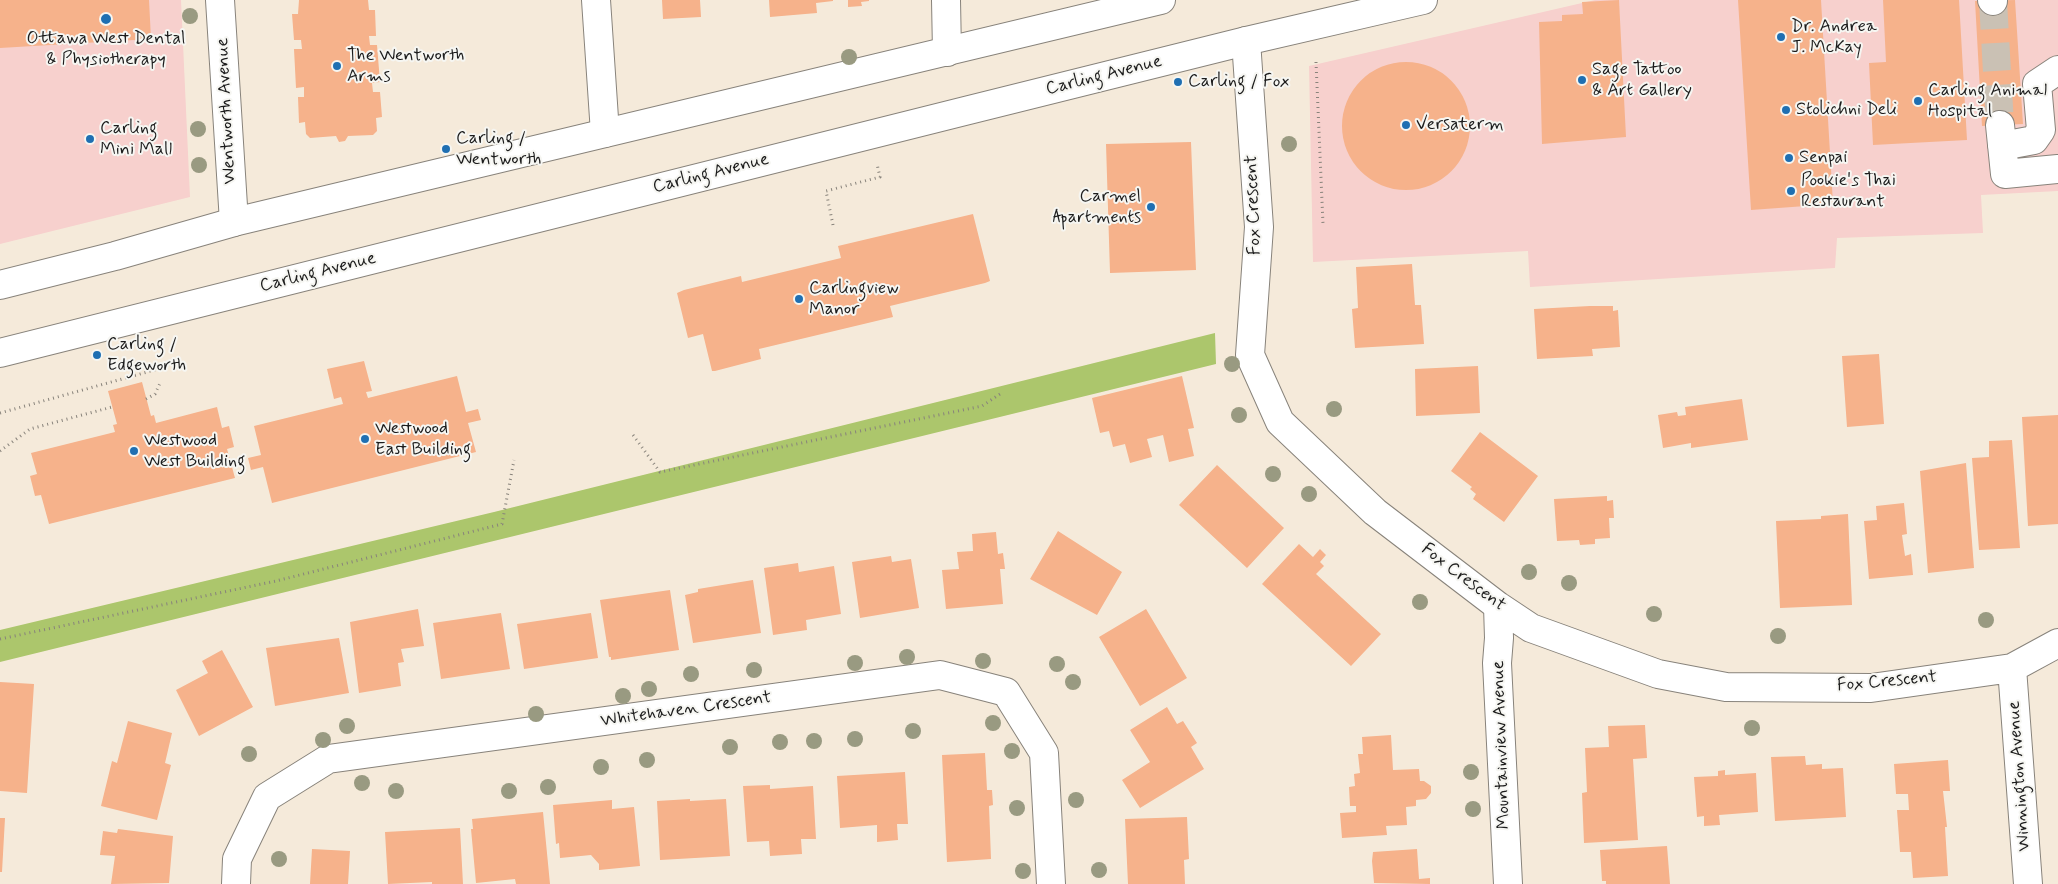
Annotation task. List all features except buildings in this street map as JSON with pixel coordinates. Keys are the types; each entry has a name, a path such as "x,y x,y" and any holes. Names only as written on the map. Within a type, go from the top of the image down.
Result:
{"street":[{"name":"Wentworth Avenue","path":"220,0 234,222"},
{"path":"596,0 605,133"},
{"path":"946,0 947,52"},
{"path":"0,285 115,256 234,222 1161,0"},
{"name":"Carling Avenue","path":"0,353 1246,41 1423,0"},
{"name":"Fox Crescent","path":"1246,41 1259,227 1250,354 1280,422 1375,512 1498,606 1532,628 1658,674 1726,687 1871,688 2012,668 2058,643"},
{"path":"2058,70 2038,84 2041,130 2034,140 2001,136 2005,174 2058,169"},
{"name":"Mountainview Avenue","path":"1498,606 1500,638 1497,663 1508,884"},
{"name":"Winnington Avenue","path":"2012,668 2028,884"},
{"name":"Whitehaven Crescent","path":"236,884 237,859 267,797 328,759 940,675 1006,692 1044,753 1051,884"}],"path":[{"path":"1316,62 1323,224"},
{"path":"833,225 826,191 880,177 877,163"},
{"path":"0,413 158,369"},
{"path":"146,399 155,394 161,381"},
{"path":"633,435 660,472 982,406 1003,392"},
{"path":"0,450 30,429 112,407"},
{"path":"0,639 276,581 502,524 514,460"}],"shaded area":[{"name":"Carling Mini Mall","path":"0,0 181,0 190,197 0,244"},
{"path":"1595,0 2058,0 2058,191 1981,195 1983,233 1837,238 1835,268 1530,287 1528,251 1313,262 1309,66"}],"green space":[{"path":"1215,333 1216,364 0,662 0,630 494,512"}],"tunnel":[{"path":"1993,1 2000,125"}],"place":[{"name":"Ottawa West Dental & Physiotherapy","path":"106,19"},
{"name":"Dr. Andrea J. McKay","path":"1781,37"},
{"name":"The Wentworth Arms","path":"337,66"},
{"name":"Sage Tattoo & Art Gallery","path":"1582,80"},
{"name":"Carling / Fox","path":"1178,82"},
{"name":"Carling Animal Hospital","path":"1918,101"},
{"name":"Stolichni Deli","path":"1786,110"},
{"name":"Versaterm","path":"1406,125"},
{"name":"Carling Mini Mall","path":"90,139"},
{"name":"Carling / Wentworth","path":"446,149"},
{"name":"Senpai","path":"1789,158"},
{"name":"Pookie's Thai Restaurant","path":"1791,191"},
{"name":"Carmel Apartments","path":"1151,207"},
{"name":"Carlingview Manor","path":"799,299"},
{"name":"Carling / Edgeworth","path":"97,355"},
{"name":"Westwood East Building","path":"365,439"},
{"name":"Westwood West Building","path":"134,451"}]}
